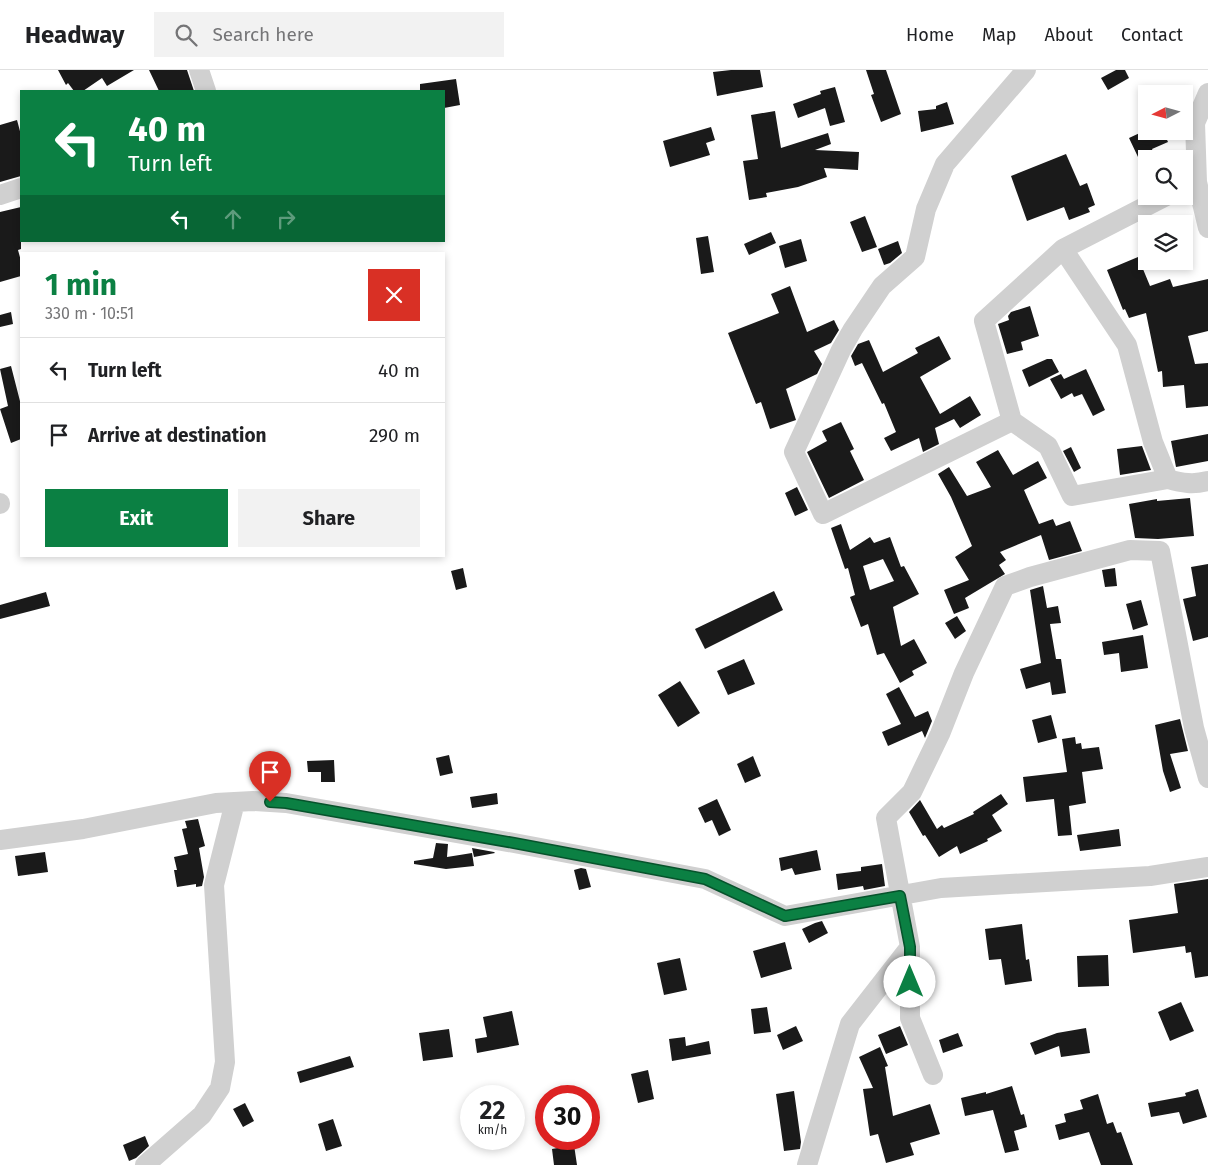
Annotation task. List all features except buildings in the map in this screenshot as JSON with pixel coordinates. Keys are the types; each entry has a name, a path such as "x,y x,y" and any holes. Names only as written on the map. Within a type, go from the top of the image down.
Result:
{"street":[{"path":"199,70 206,90"},
{"path":"1012,421 823,514 794,452 841,350 853,329 882,286 915,257 926,208 945,164 1026,70"},
{"path":"1193,150 1195,123 1208,93"},
{"path":"0,195 20,188"},
{"path":"1193,192 1208,228"},
{"path":"1149,205 1063,249 984,321 1012,421 1048,446 1072,496 1168,479 1180,483 1196,484 1208,481"},
{"path":"1063,249 1127,345 1153,442 1168,479"},
{"path":"933,1075 910,1018 910,947 886,818 912,792 1005,586 1030,577 1130,550 1160,551 1194,728 1208,778"},
{"path":"0,840 83,829 216,803 253,800 286,803 705,879 785,916 941,888 1150,876 1208,867"},
{"path":"144,1165 202,1115 220,1088 225,1062 214,885 235,802"},
{"path":"807,1165 850,1024 910,947"}],"route":[{"path":"270,802 286,803 514,843 705,879 785,916 900,896 910,947 910,982"}]}
